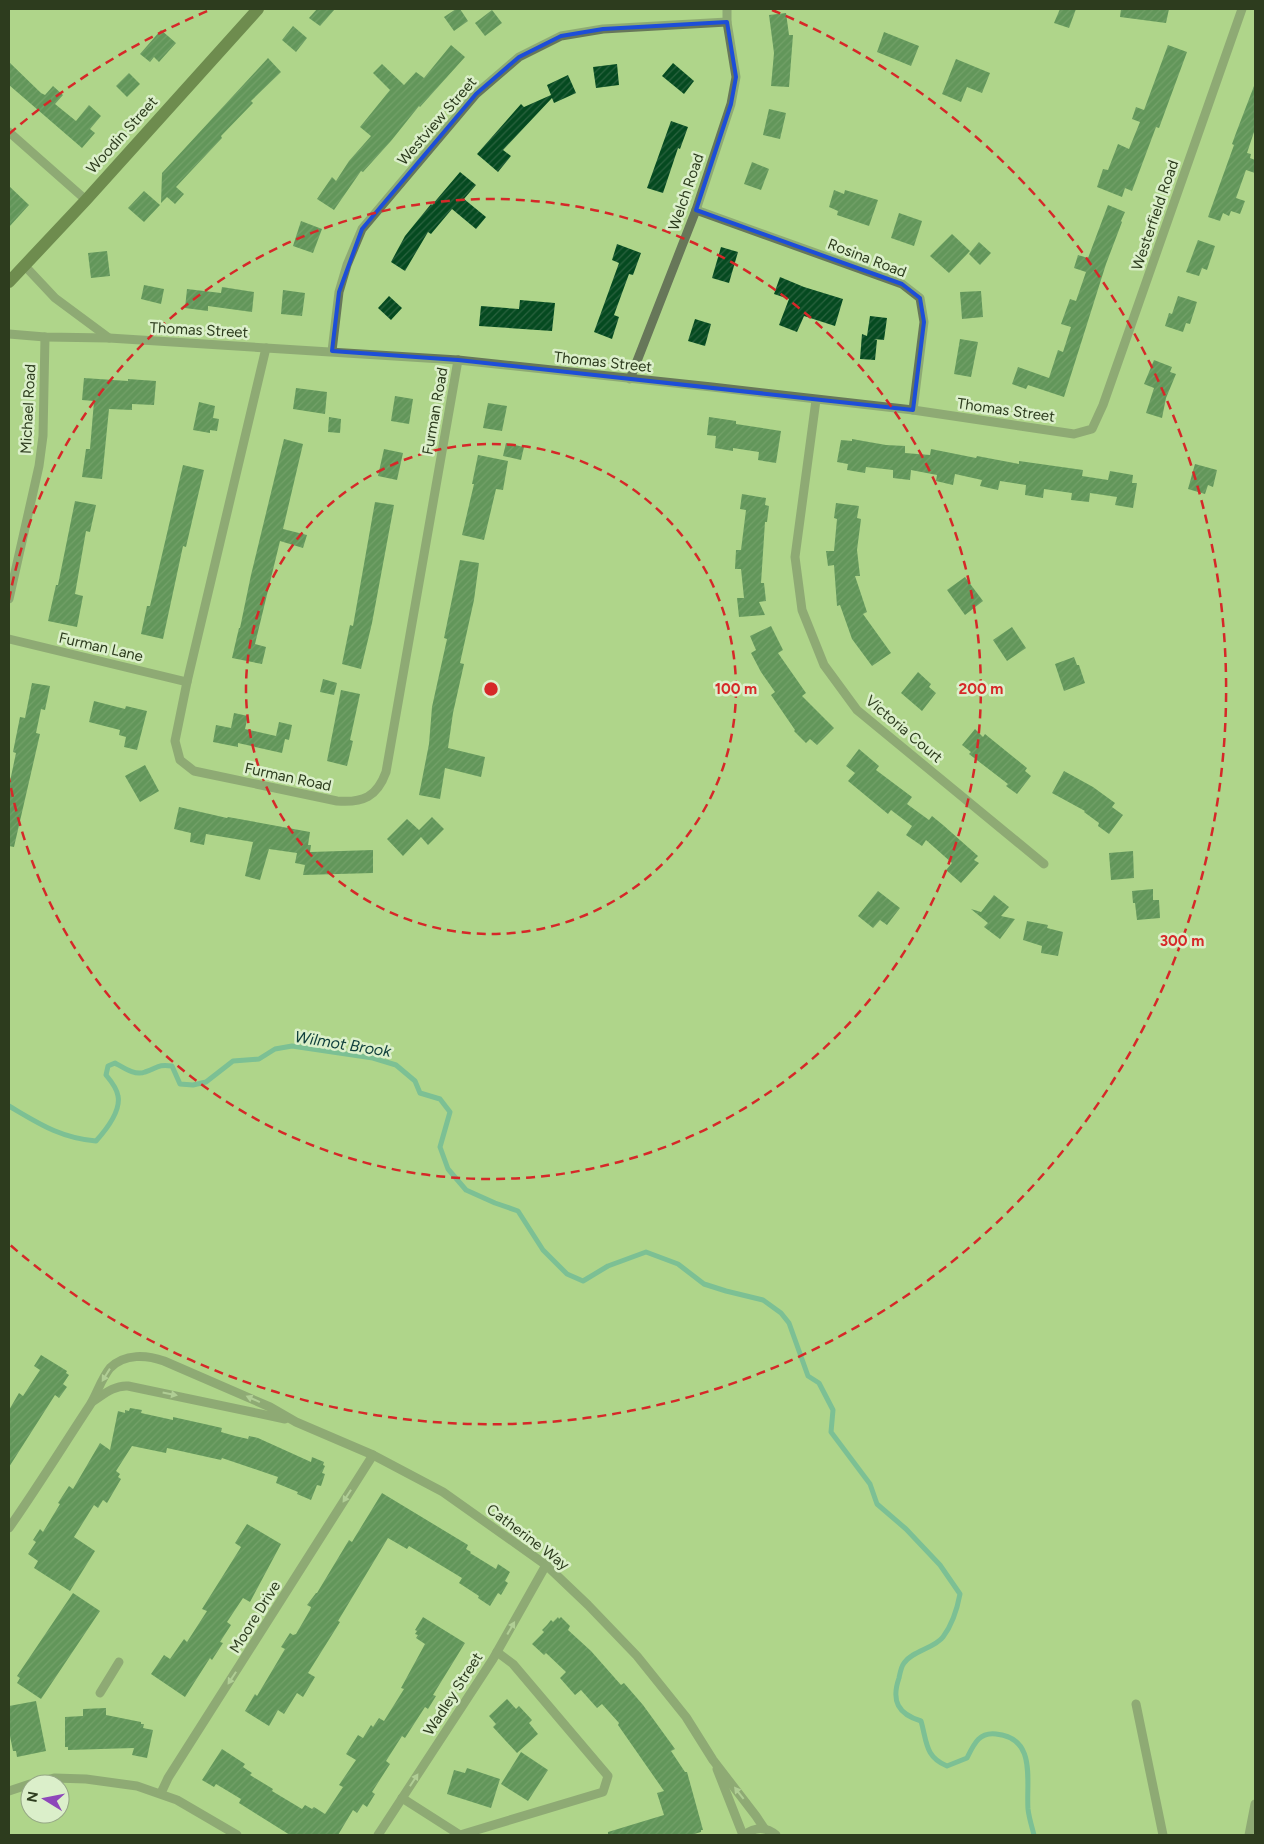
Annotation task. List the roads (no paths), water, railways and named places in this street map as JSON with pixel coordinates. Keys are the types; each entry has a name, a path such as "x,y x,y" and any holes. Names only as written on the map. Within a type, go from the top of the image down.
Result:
{"main road":[{"name":"Woodin Street","path":"9,282 86,200 258,9"}],"street":[{"name":"Welch Road","path":"630,379 696,210 731,104 736,77 727,22 728,9"},
{"name":"Westerfield Road","path":"1092,429 1103,405 1242,9"},
{"name":"Westview Street","path":"332,351 339,292 346,264 362,230 476,94 520,57 561,36 603,29 727,22"},
{"path":"9,132 86,200"},
{"name":"Rosina Road","path":"696,210 902,284 920,298 924,322 913,410"},
{"path":"24,265 56,298 109,338"},
{"name":"Thomas Street","path":"9,334 45,337 109,338 458,360 712,386 816,400 913,410 1074,434 1092,429"},
{"name":"Michael Road","path":"9,599 39,466 43,436 45,337"},
{"name":"Furman Road","path":"266,348 174,741 180,760 194,771 337,801 351,802 364,800 381,784 386,772 458,360"},
{"name":"Victoria Court","path":"816,400 795,557 802,610 824,665 857,710 1044,864"},
{"name":"Furman Lane","path":"9,639 187,682"},
{"name":"Catherine Way","path":"92,1402 110,1368 127,1358 151,1356 270,1407 296,1422 373,1455 443,1492 546,1565 637,1656 686,1716 713,1760 764,1828"},
{"name":"Catherine Way","path":"92,1402 120,1385 296,1422"},
{"path":"9,1528 92,1402"},
{"name":"Moore Drive","path":"162,1793 168,1778 373,1455"},
{"name":"Wadley Street","path":"378,1835 497,1652 546,1565"},
{"path":"402,1798 460,1835 603,1792 608,1776 513,1664 497,1652"},
{"path":"100,1693 119,1662"},
{"path":"1136,1704 1163,1835"},
{"name":"Catherine Way","path":"713,1760 744,1835"},
{"path":"70,1778 137,1786 162,1793 237,1835"},
{"path":"1249,1835 1255,1804"},
{"path":"744,1835 751,1830 764,1828 776,1835"}],"waterway":[{"name":"Wilmot Brook","path":"9,1106 60,1133 71,1137 96,1141 108,1126 117,1108 117,1093 106,1075 108,1066 115,1063 137,1073 160,1066 172,1066 180,1084 193,1085 206,1082 233,1061 259,1059 275,1049 292,1046 373,1058 396,1065 415,1081 420,1093 440,1099 450,1112 440,1147 448,1169 466,1190 518,1211 543,1250 567,1274 583,1281 608,1266 646,1252 678,1264 704,1284 763,1300 781,1313 789,1323 808,1376 819,1383 833,1410 831,1432 870,1484 877,1504 906,1529 940,1565 960,1594 954,1617 943,1637 935,1644 912,1655 903,1665 896,1693 898,1705 907,1715 921,1721 928,1748 934,1758 947,1766 967,1758 978,1740 985,1735 996,1734 1009,1737 1018,1743 1024,1752 1027,1762 1028,1809 1034,1835"}]}
